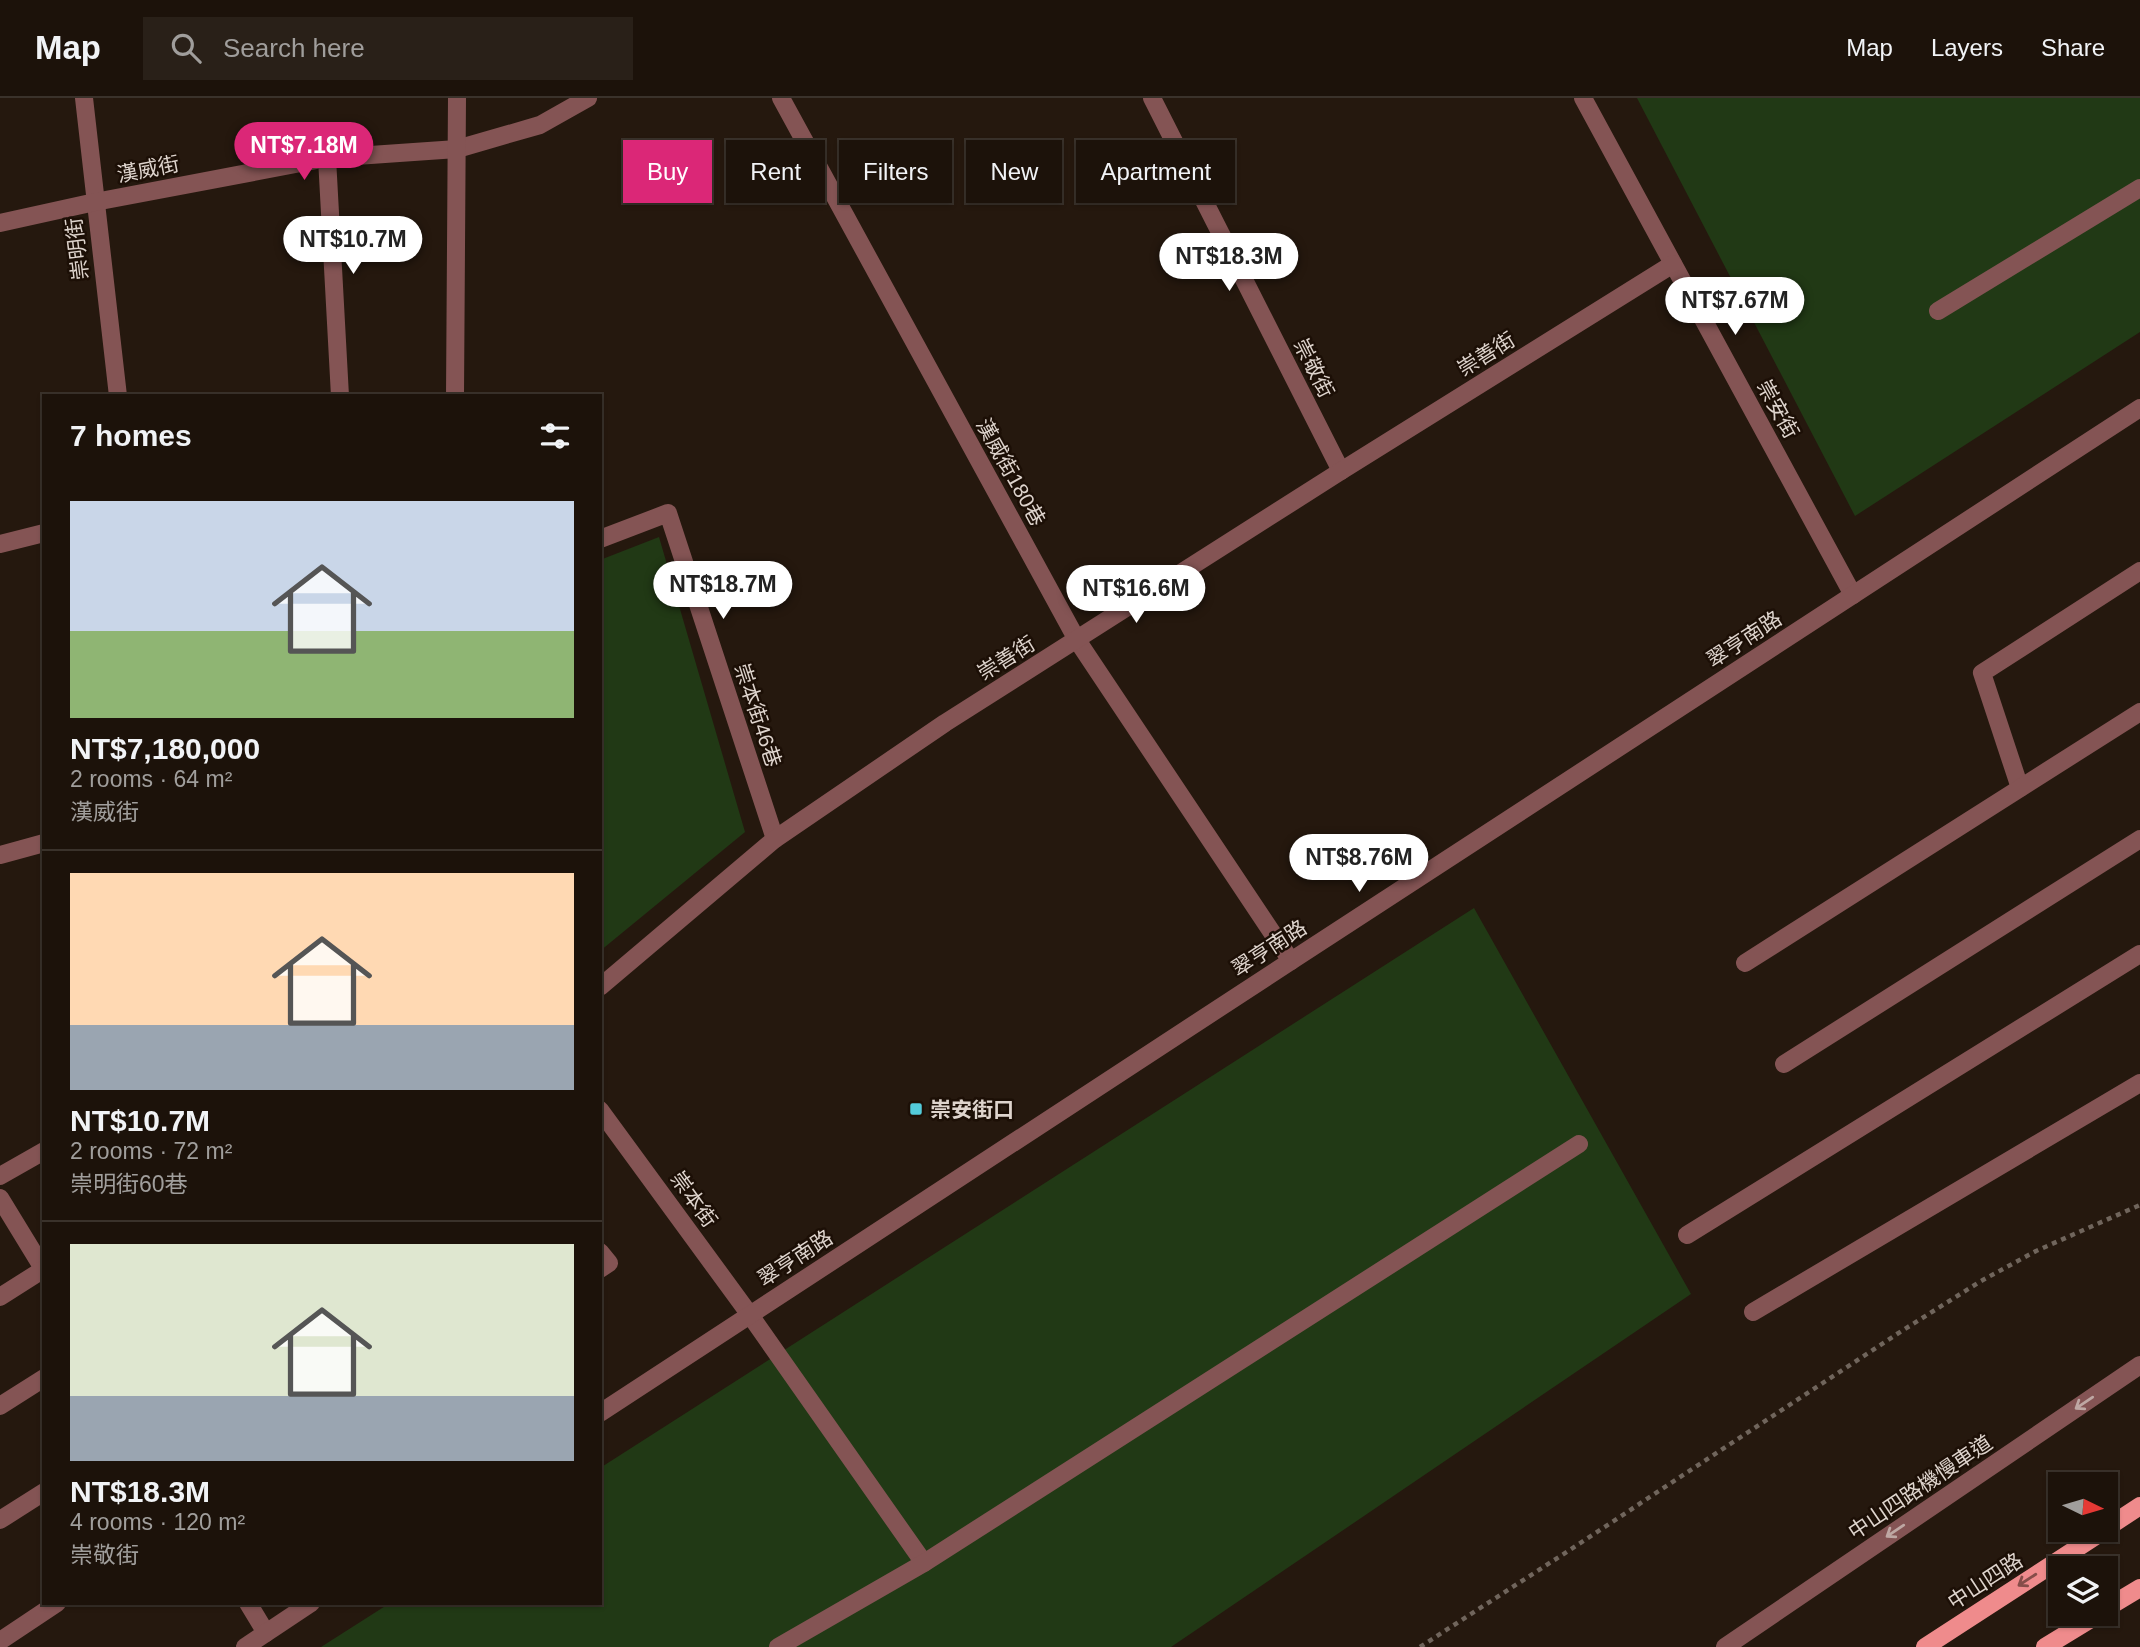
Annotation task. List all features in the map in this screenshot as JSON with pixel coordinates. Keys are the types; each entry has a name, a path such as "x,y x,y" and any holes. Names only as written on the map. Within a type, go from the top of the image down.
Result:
{"main road":[{"name":"中山四路","path":"2118,1520 2140,1506"},
{"name":"中山四路","path":"1925,1647 2085,1542"},
{"path":"2118,1601 2140,1588"},
{"path":"2045,1647 2079,1626"}],"street":[{"name":"崇明街","path":"83,98 118,394"},
{"path":"455,394 457,98"},
{"name":"漢威街","path":"0,223 327,158 457,149 540,125 588,98"},
{"name":"漢威街180巷","path":"781,98 1077,640 1290,961"},
{"name":"崇敬街","path":"1152,98 1341,471"},
{"name":"崇安街","path":"1583,98 1853,595"},
{"path":"327,158 340,394"},
{"path":"1938,311 2140,188"},
{"name":"崇善街","path":"602,985 775,839 945,723 1673,264"},
{"name":"翠亨南路","path":"602,1412 2140,408"},
{"name":"崇本街46巷","path":"602,538 668,513 775,839"},
{"path":"0,544 42,534"},
{"path":"2020,788 1982,673 2140,572"},
{"path":"1745,963 2140,712"},
{"path":"1784,1064 2140,839"},
{"path":"0,855 42,844"},
{"path":"1688,1235 2140,954"},
{"path":"1753,1312 2140,1083"},
{"name":"崇本街","path":"602,1113 750,1315 924,1563"},
{"path":"778,1647 924,1563 1579,1144"},
{"path":"0,1176 42,1152"},
{"path":"0,1198 42,1267"},
{"path":"602,1255 609,1264 602,1268"},
{"path":"0,1297 42,1271"},
{"name":"中山四路機慢車道","path":"1726,1647 2140,1365"},
{"path":"0,1406 42,1379"},
{"path":"0,1520 42,1493"},
{"path":"0,1641 54,1605"},
{"path":"249,1605 266,1633"},
{"path":"245,1647 309,1605"}],"path":[{"path":"1420,1647 1885,1341 1981,1281 2035,1251 2140,1205"}],"green space":[{"path":"1637,98 2140,98 2140,332 1855,516"},
{"path":"659,537 745,832 602,949 602,559"},
{"path":"1474,908 1691,1294 1171,1647 321,1647 387,1605 602,1605 602,1467"}],"place":[{"name":"崇安街口","path":"916,1109"}]}
